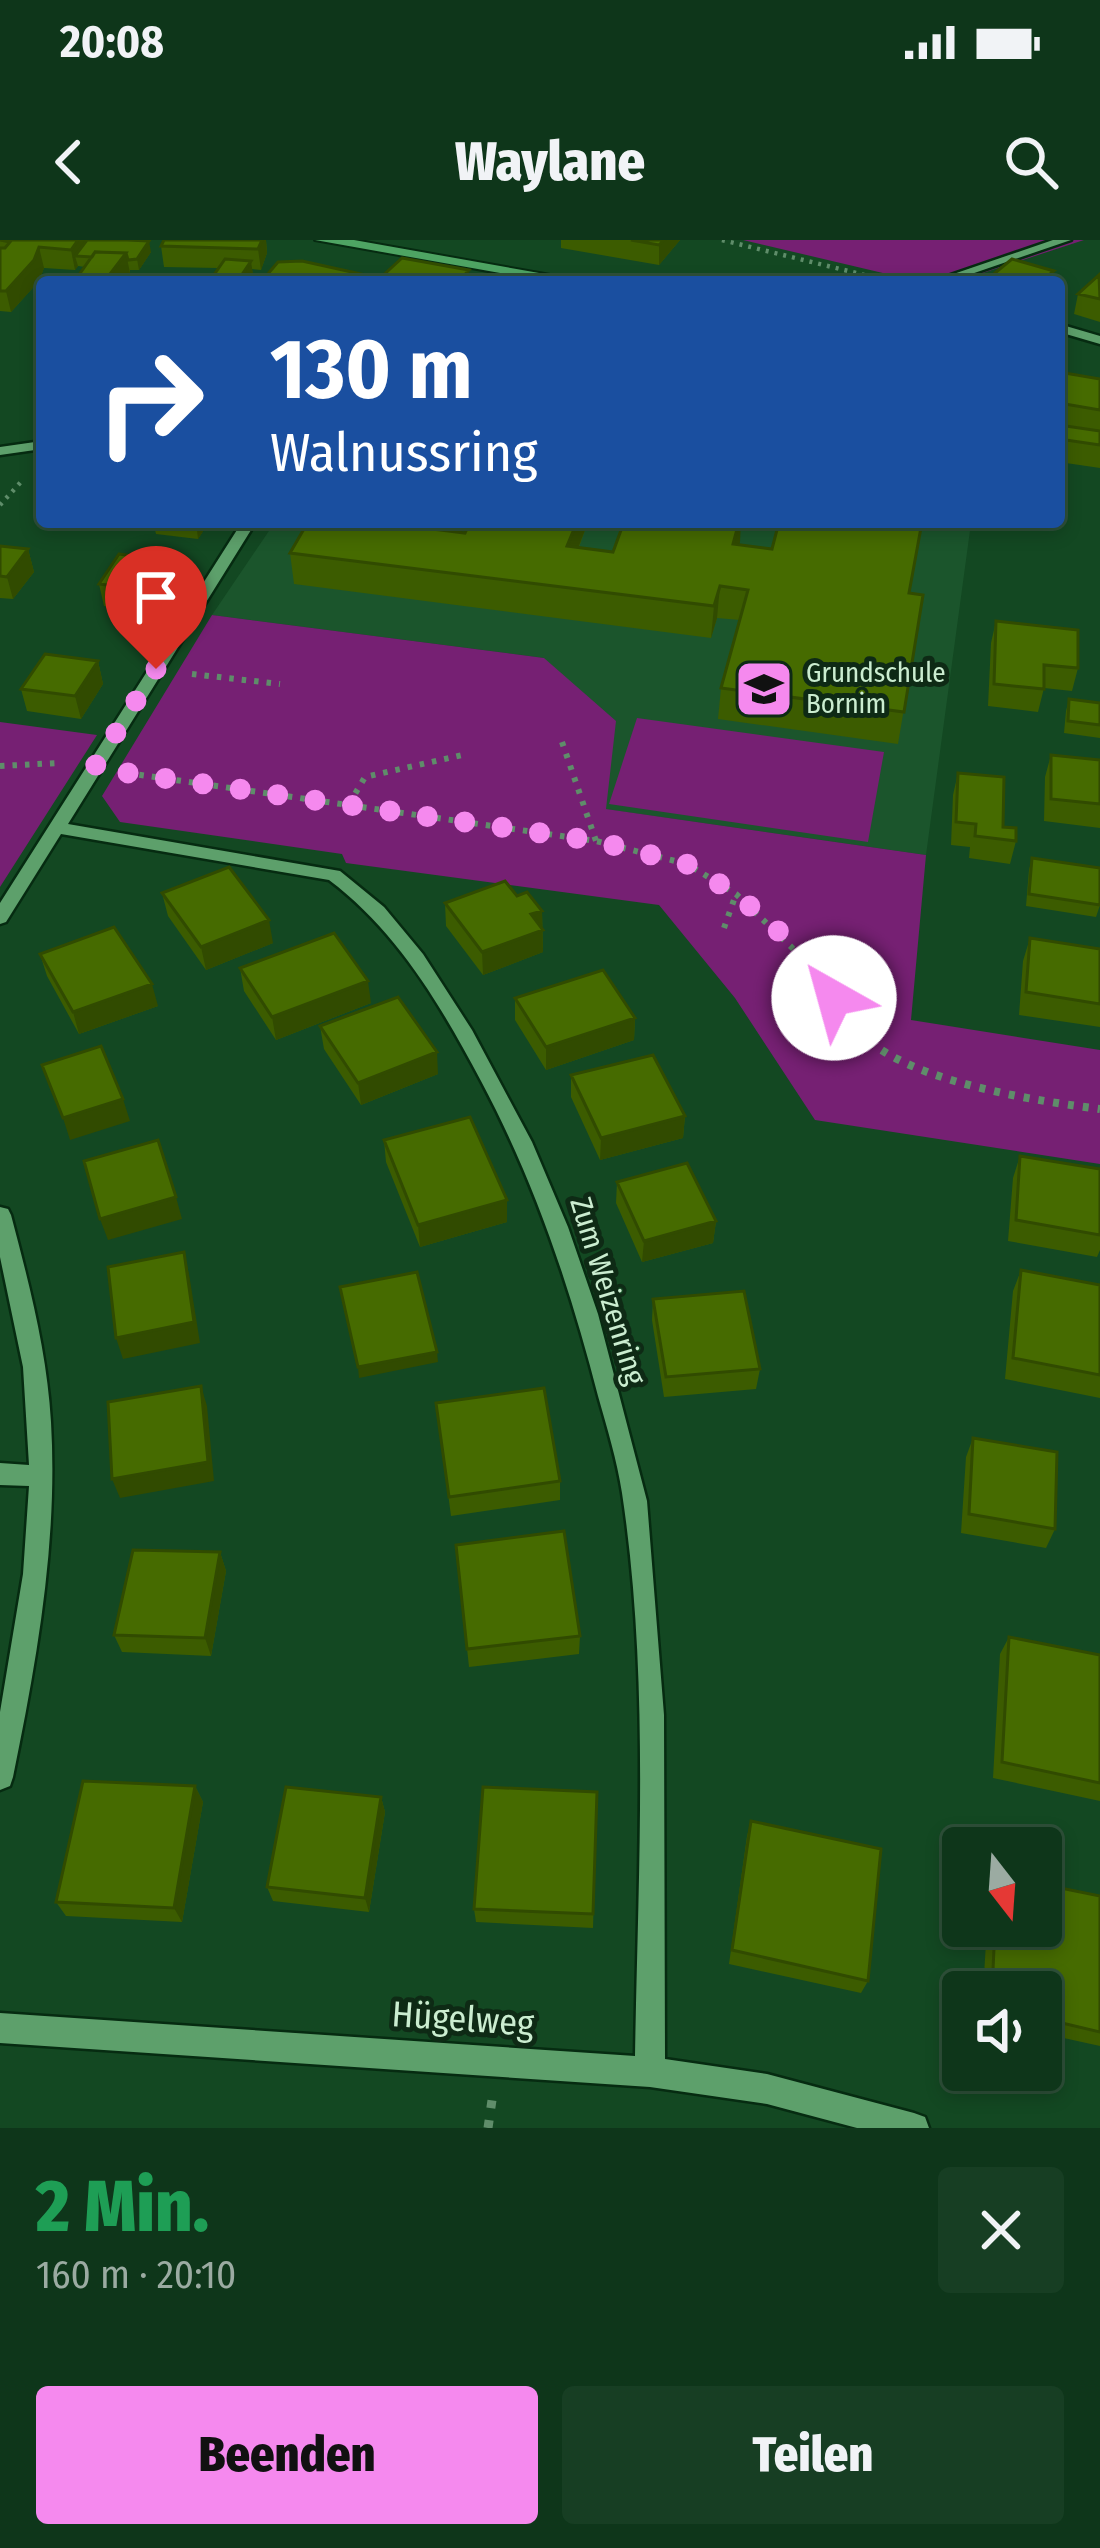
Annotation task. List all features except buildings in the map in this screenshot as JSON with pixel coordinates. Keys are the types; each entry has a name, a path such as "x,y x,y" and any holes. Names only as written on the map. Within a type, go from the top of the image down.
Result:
{"main road":[{"path":"323,240 544,276"}],"street":[{"path":"954,276 1065,240"},
{"path":"1065,330 1100,340"},
{"path":"0,451 36,446"},
{"path":"0,918 245,528"},
{"name":"Zum Weizenring","path":"57,828 334,875 351,886 392,930 455,1016 504,1103 546,1192 592,1322 635,1497 653,1700 650,2072"},
{"path":"0,1215 7,1273 34,1369 42,1476 33,1609 0,1777"},
{"path":"0,1474 42,1476"},
{"name":"Hügelweg","path":"0,2028 650,2072 766,2089 914,2128"}],"path":[{"path":"722,240 869,276"},
{"path":"156,669 280,684"},
{"path":"562,742 596,841"},
{"path":"349,805 365,777 467,754"},
{"path":"0,766 39,762 94,768 596,841 687,864 736,894 792,943 869,1040 929,1070 1015,1098 1100,1109"},
{"path":"724,928 736,894"},
{"path":"834,998 850,947"}],"shaded area":[{"path":"743,240 1084,240 973,276 896,276"},
{"name":"Grundschule Bornim","path":"271,528 970,528 926,855 605,809 544,658 212,615"},
{"path":"212,615 544,658 616,721 606,809 926,855 911,1020 1100,1050 1100,1164 815,1120 735,998 659,905 346,863 342,854 120,822 102,796"},
{"path":"637,718 884,752 868,842 609,804"},
{"path":"0,722 97,735 0,887"}],"place":[{"name":"Grundschule Bornim","path":"764,689"}],"route":[{"path":"156,669 94,768 596,841 687,864 736,894 792,943 834,998"}]}
